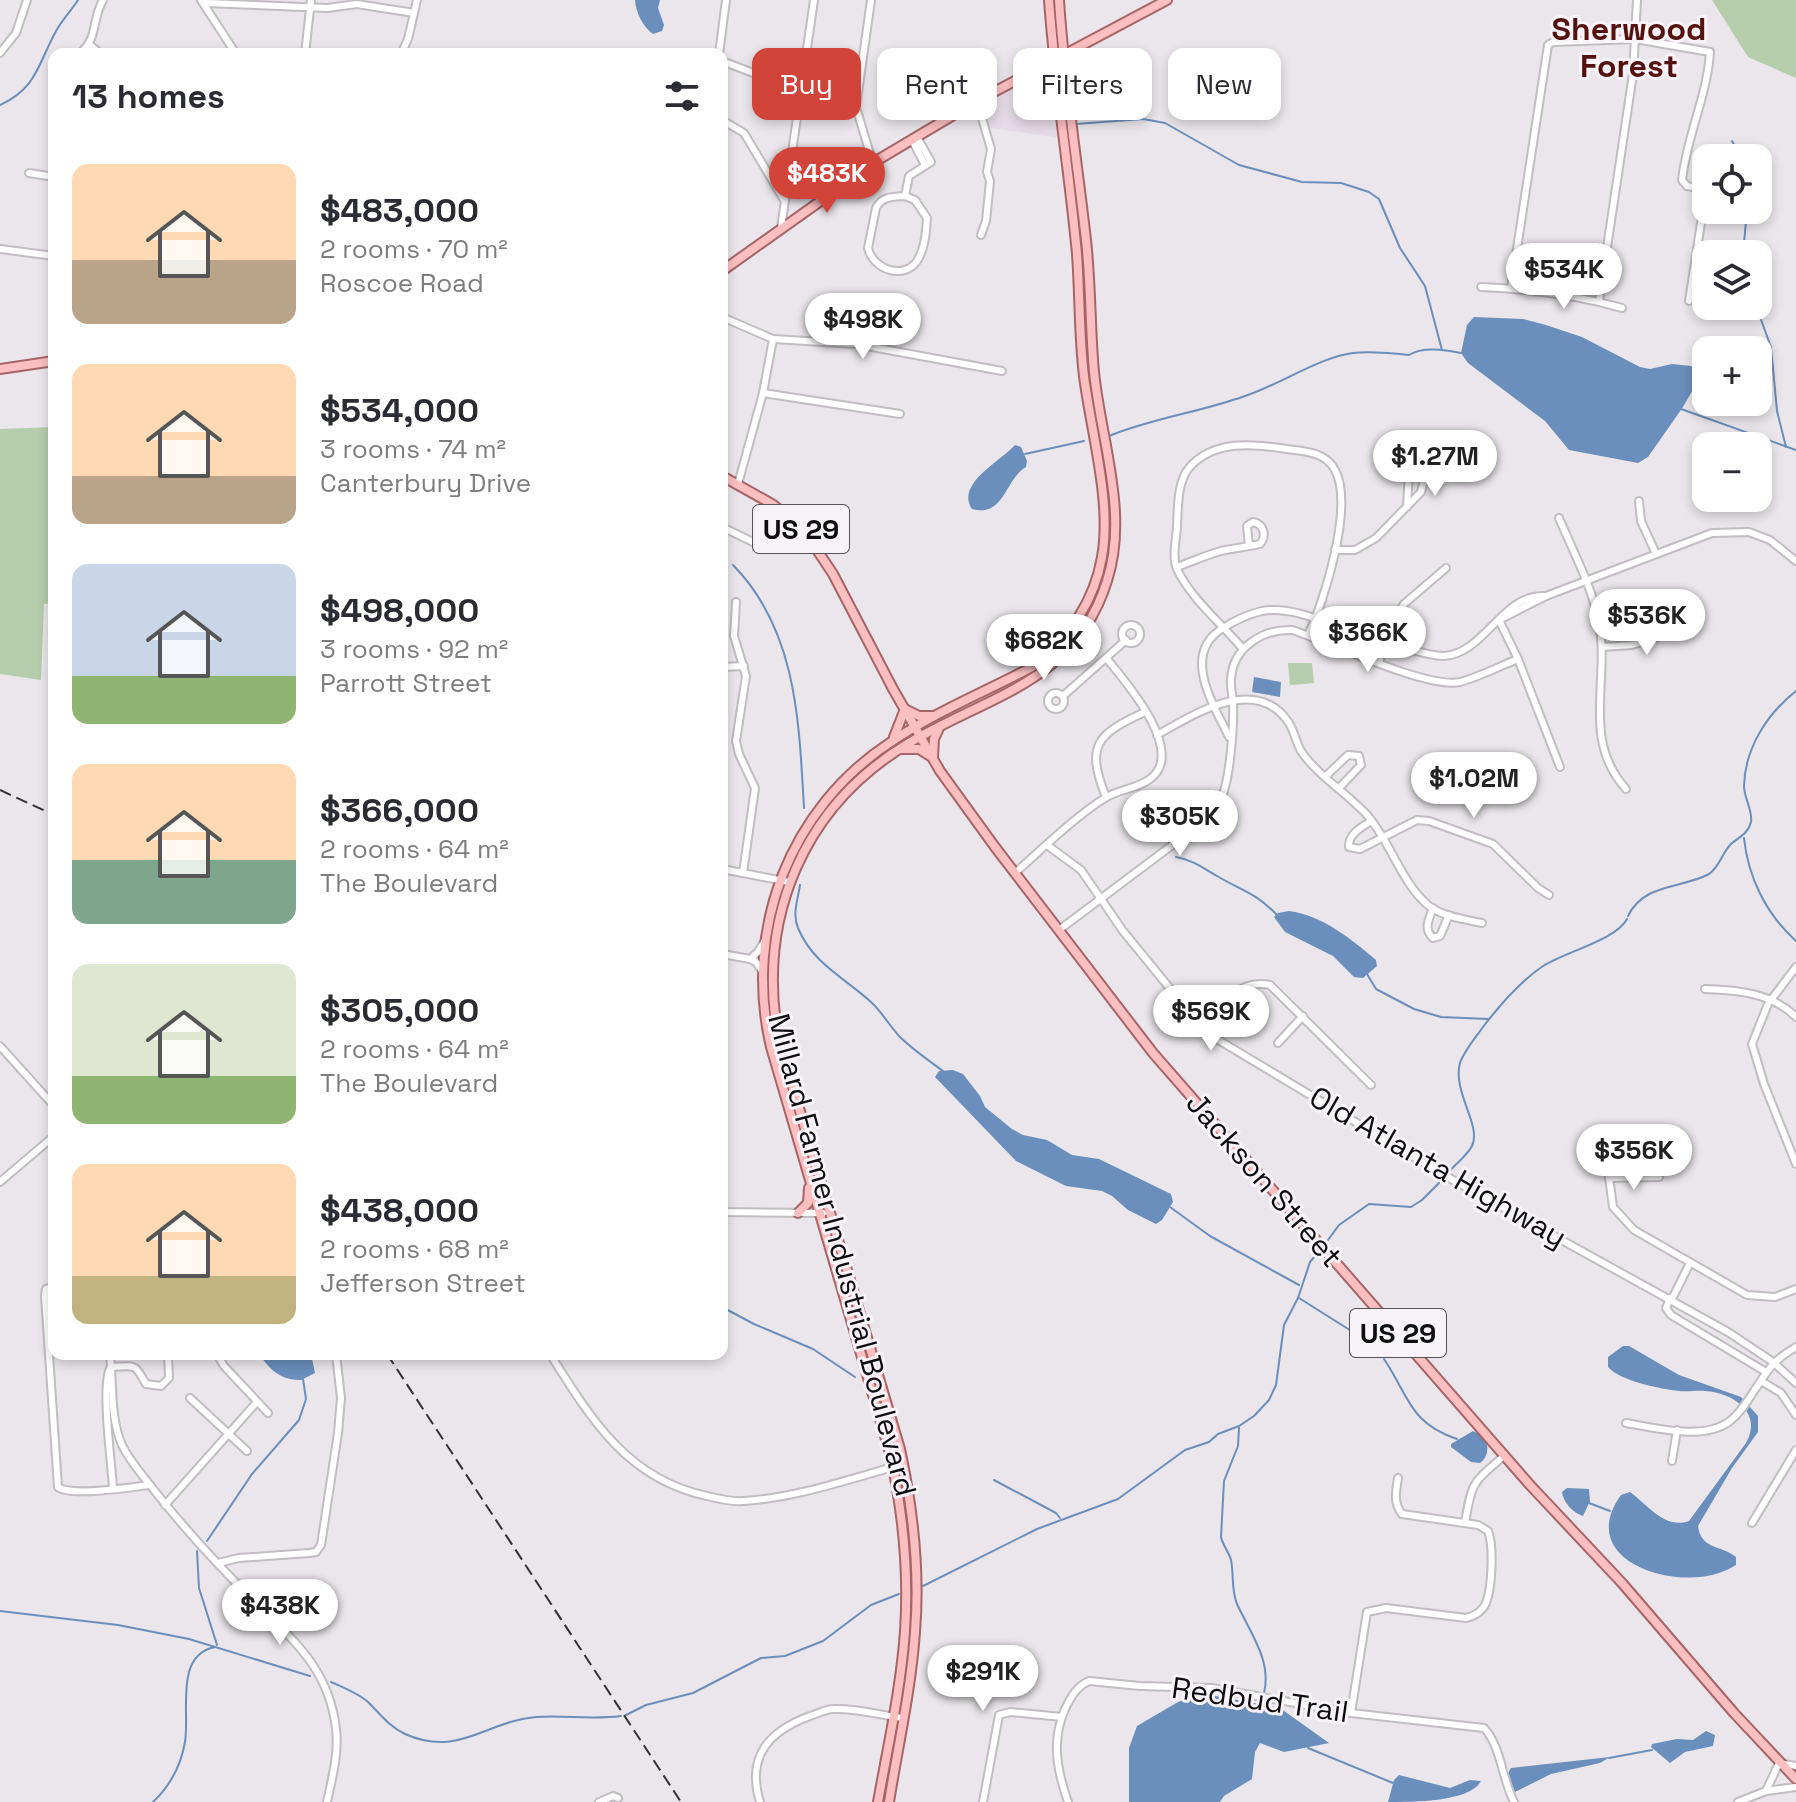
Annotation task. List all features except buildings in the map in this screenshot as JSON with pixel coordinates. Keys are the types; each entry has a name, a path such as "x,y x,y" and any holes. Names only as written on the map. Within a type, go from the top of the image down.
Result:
{"main road":[{"name":"Millard Farmer Industrial Boulevard","path":"1049,0 1056,48"},
{"name":"Millard Farmer Industrial Boulevard","path":"1059,0 1059,48"},
{"path":"1080,48 1167,0"},
{"path":"1061,35 1073,43 1091,42"},
{"path":"728,267 873,164 945,120"},
{"name":"Millard Farmer Industrial Boulevard","path":"889,1802 906,1596 904,1533 893,1467 768,1034 762,971 765,940 799,839 820,806 855,770 892,741 1019,674 1050,652 1071,629 1084,608 1102,556 1104,505 1084,375 1077,258 1060,120"},
{"name":"Millard Farmer Industrial Boulevard","path":"878,1802 911,1670 916,1596 914,1537 904,1464 778,1037 774,1006 775,941 785,880 834,805 867,772 897,750 1039,676 1071,646 1092,615 1104,589 1112,561 1115,508 1094,375 1086,243 1067,120"},
{"path":"0,369 48,362"},
{"name":"Jackson Street","path":"728,479 789,517 815,546 835,577 914,727 956,794 1153,1053 1561,1519 1796,1779"},
{"path":"892,741 905,709 919,716 936,716"},
{"path":"897,750 919,749 933,758 934,739 940,726"},
{"path":"798,1213 810,1199 807,1171"}],"street":[{"path":"0,53 16,33 27,0"},
{"path":"86,48 90,45 98,8 103,0"},
{"path":"404,48 417,0"},
{"path":"720,48 726,0"},
{"path":"807,48 814,0"},
{"path":"871,0 856,107 873,164"},
{"path":"1599,301 1623,149 1637,0"},
{"path":"203,2 357,4 414,13"},
{"path":"203,2 232,48"},
{"path":"306,48 311,4"},
{"path":"1511,288 1548,45 1553,42 1635,39 1710,52 1705,95 1692,128 1682,180 1687,186 1702,189 1705,197 1689,301"},
{"path":"90,45 94,48"},
{"path":"728,63 752,73"},
{"path":"781,228 796,120"},
{"path":"981,235 988,204 990,181 987,172 991,149 983,120"},
{"path":"728,124 744,133 784,201"},
{"path":"905,196 909,176 928,164 914,138"},
{"path":"29,173 48,176"},
{"path":"905,196 915,200 927,218 923,249 908,270 882,268 868,248 876,208 885,198 905,196"},
{"path":"0,249 48,255"},
{"path":"1481,287 1511,288 1599,301 1622,308"},
{"path":"728,320 773,339 856,344 1002,371"},
{"path":"738,484 763,393 773,339"},
{"path":"763,393 900,414"},
{"path":"1243,649 1190,588 1177,567 1178,518 1184,476 1190,467 1213,451 1239,445 1253,443 1312,452 1333,466 1341,498 1335,550 1328,587 1308,635"},
{"path":"1335,550 1355,550 1365,546 1407,507 1423,488 1424,467 1419,465 1409,470 1407,507"},
{"path":"1639,501 1641,521 1656,554"},
{"path":"1559,518 1599,618 1602,647 1598,726 1608,759 1626,789"},
{"path":"728,530 753,542"},
{"path":"1231,740 1202,680 1203,656 1218,631 1261,611 1290,612 1437,656 1450,655 1472,645 1499,620 1546,596 1712,533 1749,532 1770,540 1796,561"},
{"path":"1177,567 1218,552 1249,546"},
{"path":"1379,662 1393,621 1404,604 1446,568"},
{"path":"736,602 734,636 744,666 745,680 736,741 755,788 743,873"},
{"path":"1499,620 1518,659 1560,767"},
{"path":"1602,647 1632,645 1686,628"},
{"path":"1059,930 1203,822 1215,808 1226,783 1231,740 1232,671 1243,649 1264,634 1280,630 1308,635 1431,681 1444,683 1461,682 1518,659"},
{"path":"1063,696 1126,640"},
{"path":"1016,872 1106,797 1151,779 1159,770 1163,752 1157,735 1135,693 1107,659"},
{"path":"728,667 744,666"},
{"path":"1157,735 1214,705 1233,700 1259,701 1279,712 1289,723 1301,752 1371,821 1417,894 1433,908 1482,923"},
{"path":"1106,797 1095,767 1101,740 1117,725 1145,712"},
{"path":"1326,776 1348,755 1359,756 1361,765 1339,788"},
{"path":"1371,821 1353,834 1349,847 1360,849 1405,824 1421,819 1485,839 1549,895"},
{"name":"Old Atlanta Highway","path":"1047,845 1081,870 1123,931 1209,1033 1444,1175 1670,1298 1773,1362 1796,1383"},
{"path":"728,870 785,880"},
{"path":"1433,908 1427,926 1433,938 1440,936 1449,915"},
{"path":"750,959 765,940"},
{"path":"728,955 750,959 762,971"},
{"path":"1796,967 1771,1000 1754,1037 1752,1050 1796,1164"},
{"path":"1209,1033 1234,992 1253,983 1270,985 1371,1085"},
{"path":"1705,989 1748,991 1771,1000 1796,1017"},
{"path":"1278,1043 1303,1016"},
{"path":"0,1046 48,1099"},
{"path":"0,1182 48,1141"},
{"path":"1605,1147 1613,1207 1634,1230 1747,1295 1775,1297 1796,1289"},
{"path":"1609,1178 1659,1177"},
{"path":"728,1212 830,1213"},
{"path":"1690,1263 1678,1284 1673,1286 1666,1308 1671,1315 1766,1372"},
{"path":"48,1288 45,1299 48,1342"},
{"path":"1626,1423 1677,1430 1712,1429 1730,1421 1773,1362 1796,1347"},
{"path":"49,1360 58,1487 64,1491 150,1485"},
{"path":"110,1360 119,1435 133,1463 165,1505 299,1645 324,1682 332,1706 337,1741 327,1802"},
{"path":"111,1367 138,1368 143,1382 161,1386 166,1383 169,1374 168,1360"},
{"path":"222,1360 256,1403 268,1413"},
{"path":"218,1563 239,1558 316,1552 321,1545 339,1421 340,1376 337,1360"},
{"path":"554,1360 591,1418 620,1451 656,1478 678,1488 728,1501 744,1501 804,1490 904,1464"},
{"path":"111,1367 107,1373 106,1401 113,1489"},
{"path":"1761,1381 1781,1393 1796,1415"},
{"path":"190,1398 247,1451"},
{"path":"165,1505 256,1403"},
{"path":"207,1415 215,1406"},
{"path":"1672,1461 1677,1430"},
{"path":"1752,1523 1794,1463 1796,1450"},
{"path":"1465,1523 1470,1489 1476,1479 1505,1455"},
{"path":"1351,1713 1367,1612 1386,1608 1466,1618 1485,1605 1492,1549 1484,1527 1402,1514 1395,1497 1398,1478"},
{"name":"Redbud Trail","path":"1068,1802 1059,1775 1057,1735 1072,1694 1089,1681 1212,1688 1351,1713 1484,1728 1492,1737 1514,1802"},
{"path":"760,1802 755,1782 759,1758 769,1739 787,1725 831,1709 897,1718"},
{"path":"983,1802 999,1715 1010,1712 1062,1717"},
{"path":"1766,1791 1782,1762 1796,1766"},
{"path":"1738,1802 1766,1791 1796,1787"},
{"path":"599,1802 613,1796 618,1798"}],"shaded area":[{"path":"1013,83 1013,120 1058,120 1060,138 989,128 986,120 997,120 997,91"}],"green space":[{"path":"1712,0 1796,0 1796,78 1748,57"},
{"path":"48,427 48,604 44,604 41,680 0,674 0,429"},
{"path":"1288,663 1312,663 1314,683 1290,685"}],"water":[{"path":"635,0 660,0 658,8 664,25 662,31 653,34 646,28 638,15"},
{"path":"1474,317 1523,319 1582,337 1640,367 1691,366 1692,391 1648,457 1638,463 1569,450 1545,421 1468,363 1461,353 1467,325"},
{"path":"1015,445 1021,447 1027,461 1026,467 998,503 983,510 972,509 968,500 974,482"},
{"path":"1254,677 1281,682 1280,697 1252,692"},
{"path":"1289,911 1313,917 1336,929 1376,960 1377,966 1363,978 1354,977 1333,956 1285,932 1274,917"},
{"path":"953,1070 963,1074 985,1107 1012,1129 1023,1135 1047,1140 1072,1155 1099,1159 1171,1194 1173,1202 1162,1220 1156,1224 1128,1210 1102,1191 1066,1186 1016,1161 935,1077 939,1071"},
{"path":"1623,1346 1629,1346 1679,1375 1741,1397 1758,1416 1758,1432 1732,1468 1698,1526 1703,1539 1736,1557 1736,1565 1728,1569 1699,1577 1654,1573 1634,1564 1619,1552 1610,1537 1610,1517 1621,1495 1630,1492 1664,1519 1680,1523 1689,1521 1746,1443 1751,1422 1743,1406 1726,1396 1652,1386 1614,1372 1608,1367 1608,1357"},
{"path":"264,1360 312,1360 315,1373 301,1380 281,1376"},
{"path":"1473,1431 1484,1437 1487,1444 1487,1454 1480,1463 1471,1462 1451,1447 1451,1444"},
{"path":"1567,1488 1589,1489 1590,1501 1583,1516 1572,1510 1564,1500 1562,1492"},
{"path":"1196,1695 1280,1708 1329,1743 1284,1752 1260,1743 1255,1752 1252,1779 1224,1796 1220,1802 1129,1802 1129,1748 1137,1726"},
{"path":"1706,1731 1715,1735 1713,1746 1685,1752 1670,1763 1651,1747 1652,1744 1677,1739 1693,1740"},
{"path":"1610,1757 1600,1763 1551,1774 1515,1792 1507,1775 1511,1768"},
{"path":"1399,1775 1450,1788 1470,1780 1481,1781 1475,1788 1453,1797 1388,1802 1394,1780"}],"waterway":[{"path":"0,105 29,83 56,31 78,0"},
{"path":"1076,124 1143,119 1165,123 1239,165 1302,182 1341,183 1369,192 1379,199 1400,248 1425,286 1442,350"},
{"path":"1744,240 1746,224"},
{"path":"1761,320 1771,347 1777,411 1786,447"},
{"path":"1109,436 1245,396 1340,356 1367,352 1409,355 1427,350 1461,353"},
{"path":"1681,409 1796,450"},
{"path":"1025,454 1084,441"},
{"path":"733,565 770,618 782,648 796,710 804,808"},
{"path":"1628,916 1635,905 1653,892 1709,874 1731,844 1748,830 1751,818 1744,786 1748,758 1767,721 1796,691"},
{"path":"1744,838 1760,894 1776,919 1796,941"},
{"path":"1176,857 1193,862 1248,892 1277,915"},
{"path":"800,885 796,923 804,941 830,970 871,1002 904,1041 943,1071"},
{"path":"1448,1173 1470,1150 1474,1138 1459,1074 1460,1063 1470,1044 1503,1002 1535,972 1612,933 1627,919"},
{"path":"1367,974 1376,989 1414,1009 1441,1017 1488,1019"},
{"path":"1325,1244 1339,1225 1369,1204 1411,1207 1444,1178"},
{"path":"1170,1207 1210,1236 1299,1285"},
{"path":"923,1586 1037,1529 1118,1499 1185,1450 1209,1442 1218,1434 1254,1416 1269,1400 1276,1385 1284,1325 1298,1298 1310,1262 1320,1250"},
{"path":"1299,1298 1372,1344 1381,1355"},
{"path":"728,1310 813,1349 855,1377"},
{"path":"1384,1359 1419,1416 1429,1425 1457,1439"},
{"path":"207,1541 252,1474 299,1420 306,1399 303,1379"},
{"path":"1239,1428 1238,1446 1224,1481 1221,1537 1231,1560 1237,1604 1262,1658 1266,1681 1264,1693"},
{"path":"994,1480 1060,1518"},
{"path":"1589,1503 1610,1511"},
{"path":"197,1551 199,1588 217,1645"},
{"path":"626,1715 646,1705 693,1693 761,1658 785,1656 823,1641 871,1605 899,1594"},
{"path":"0,1611 118,1625 189,1639 310,1676"},
{"path":"153,1802 170,1782 183,1751 189,1673 202,1652 215,1647"},
{"path":"331,1682 365,1700 405,1734 441,1742 536,1717 621,1716"},
{"path":"1308,1748 1393,1783"},
{"path":"1609,1758 1652,1750"}],"railway":[{"path":"0,790 48,812"},
{"path":"391,1360 681,1802"}],"district":[{"name":"Sherwood Forest","path":"1629,48"}]}
